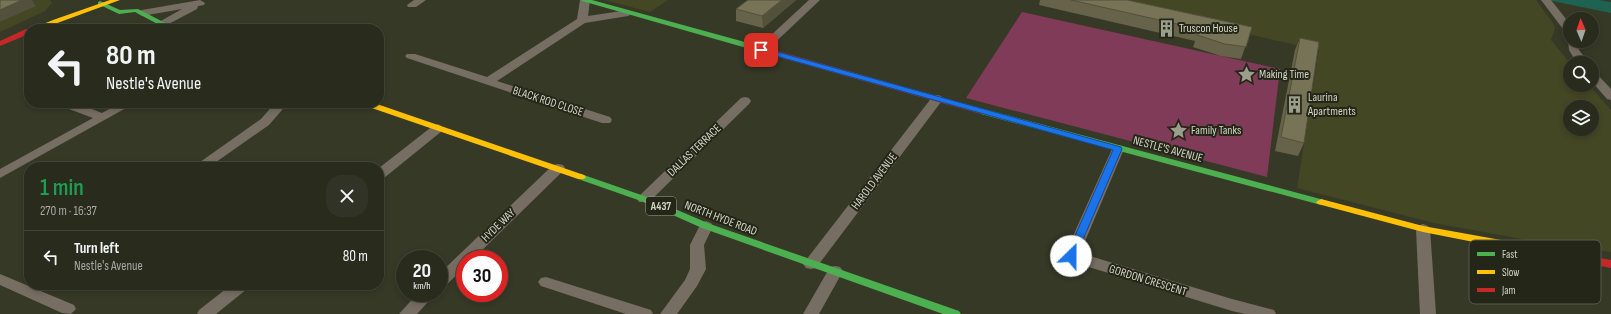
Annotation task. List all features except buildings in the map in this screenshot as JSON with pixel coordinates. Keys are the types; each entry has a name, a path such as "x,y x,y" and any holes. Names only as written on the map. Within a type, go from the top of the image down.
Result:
{"street":[{"path":"61,18 66,12 94,0 119,12 139,12 204,2"},
{"path":"47,24 61,18 104,6 117,0"},
{"path":"130,0 137,6 139,12 163,24 204,2"},
{"path":"582,20 585,0"},
{"name":"NESTLE'S AVENUE","path":"585,0 1118,149 1423,228 1486,240"},
{"path":"761,50 815,0"},
{"path":"1546,0 1563,22"},
{"name":"BLACK ROD CLOSE","path":"489,81 582,20 628,13"},
{"path":"0,44 24,34"},
{"name":"BLACK ROD CLOSE","path":"411,56 606,120"},
{"path":"1599,83 1611,96"},
{"name":"HAROLD AVENUE","path":"811,264 937,99"},
{"name":"DALLAS TERRACE","path":"644,199 745,101"},
{"path":"79,108 104,117"},
{"path":"0,174 120,108"},
{"path":"207,162 265,122 276,108"},
{"name":"NORTH HYDE ROAD","path":"380,108 521,157 558,168 644,199 706,226 955,314"},
{"path":"384,171 438,128"},
{"name":"GORDON CRESCENT","path":"1118,149 1071,256 1232,305 1268,314"},
{"name":"HYDE WAY","path":"448,274 558,168"},
{"path":"668,314 692,282 698,269 697,245 706,226"},
{"path":"1423,228 1428,314"},
{"name":"NESTLE'S AVENUE","path":"1601,262 1611,264"},
{"path":"811,314 835,272"},
{"path":"0,279 24,285"},
{"path":"546,282 645,314"},
{"path":"33,290 68,309"},
{"path":"205,314 236,290"},
{"path":"407,314 419,302"}],"shaded area":[{"path":"0,0 50,0 52,3 45,11 0,32"},
{"path":"604,0 668,0 650,12"},
{"path":"1109,0 1536,0 1553,23 1555,28 1551,40 1564,56 1563,56 1563,92 1595,92 1611,110 1611,252 1601,251 1601,240 1522,239 1434,223 1297,188 1319,50 1107,3"},
{"path":"1022,12 1280,69 1267,177 966,98"}],"water":[{"path":"1547,0 1599,0 1611,2 1611,13"}],"traffic: fast":[{"path":"584,0 760,49"},
{"path":"100,3 119,12 136,10 163,24"},
{"path":"984,112 1321,202"},
{"path":"581,177 644,199 706,226 955,314"}],"traffic: slow":[{"path":"48,24 117,0"},
{"path":"381,108 581,177"},
{"path":"1321,202 1423,229 1482,240"}],"traffic: jam":[{"path":"0,44 24,33"},
{"path":"760,49 984,112"},
{"path":"1601,262 1611,264"}],"place":[{"name":"Truscon House","path":"1166,28"},
{"name":"Making Time","path":"1246,74"},
{"name":"Laurina Apartments","path":"1295,104"},
{"name":"Family Tanks","path":"1178,130"}],"route":[{"path":"761,50 1118,149 1071,256"}]}
